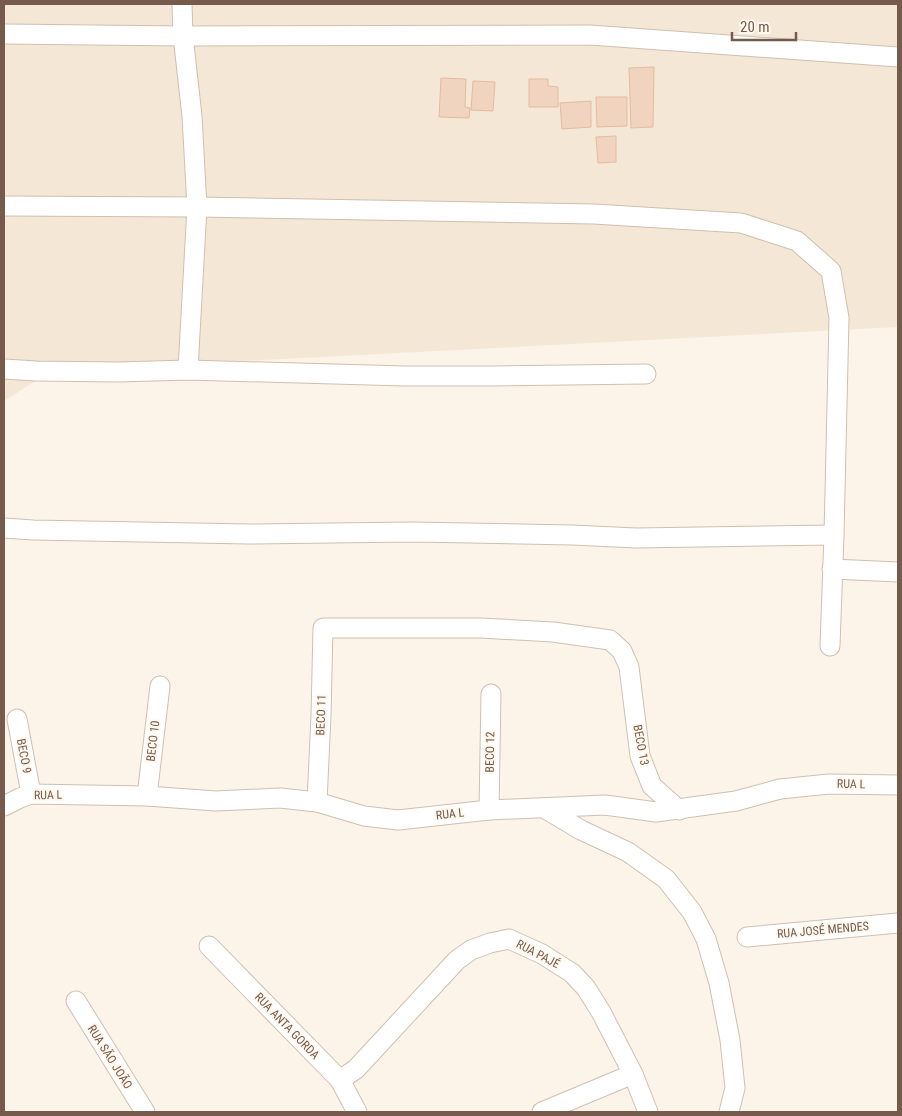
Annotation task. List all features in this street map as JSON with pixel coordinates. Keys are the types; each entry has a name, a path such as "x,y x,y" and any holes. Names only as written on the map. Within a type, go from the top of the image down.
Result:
{"street":[{"path":"182,4 183,36 192,116 197,207 188,370"},
{"path":"4,34 183,36 590,34 898,57"},
{"path":"4,206 197,207 594,214 742,223 797,241 831,271 839,318 830,646"},
{"path":"4,369 118,372 188,370 423,376 646,374"},
{"path":"4,528 249,534 412,532 562,534 636,538 834,535"},
{"path":"832,569 898,572"},
{"name":"BECO 11","path":"317,802 323,628 481,628 553,632 610,640 622,651 629,667"},
{"name":"BECO 13","path":"629,667 640,756 652,786 678,810"},
{"name":"BECO 10","path":"147,796 160,686"},
{"name":"BECO 12","path":"489,810 491,694"},
{"name":"BECO 9","path":"17,719 31,794"},
{"name":"RUA L","path":"4,806 31,794 147,796 216,801 280,798 317,802 364,816 398,820 489,810 605,805 656,812 736,802 780,788 828,784 898,785"},
{"path":"544,808 581,830 628,852 666,879 692,912 706,939 719,983 730,1040 734,1088 729,1112"},
{"name":"RUA JOSÉ MENDES","path":"747,937 898,923"},
{"name":"RUA PAJÉ","path":"340,1080 356,1069 457,960 471,950 509,939 542,954 572,973 586,988 602,1012 648,1112"},
{"name":"RUA ANTA GORDA","path":"209,946 340,1080 357,1112"},
{"name":"RUA SÃO JOÃO","path":"76,1001 145,1112"},
{"path":"542,1112 632,1074"}],"shaded area":[{"path":"4,4 898,4 898,327 51,371 4,401"}],"building":[{"path":"654,67 653,127 631,128 629,68"},
{"path":"441,78 466,79 465,107 470,108 469,118 439,117"},
{"path":"529,79 548,79 548,86 558,87 558,107 529,107"},
{"path":"473,81 495,82 493,111 471,110"},
{"path":"596,97 627,97 627,126 597,127"},
{"path":"591,101 591,127 562,129 560,103"},
{"path":"616,136 616,162 598,163 596,137"}]}
